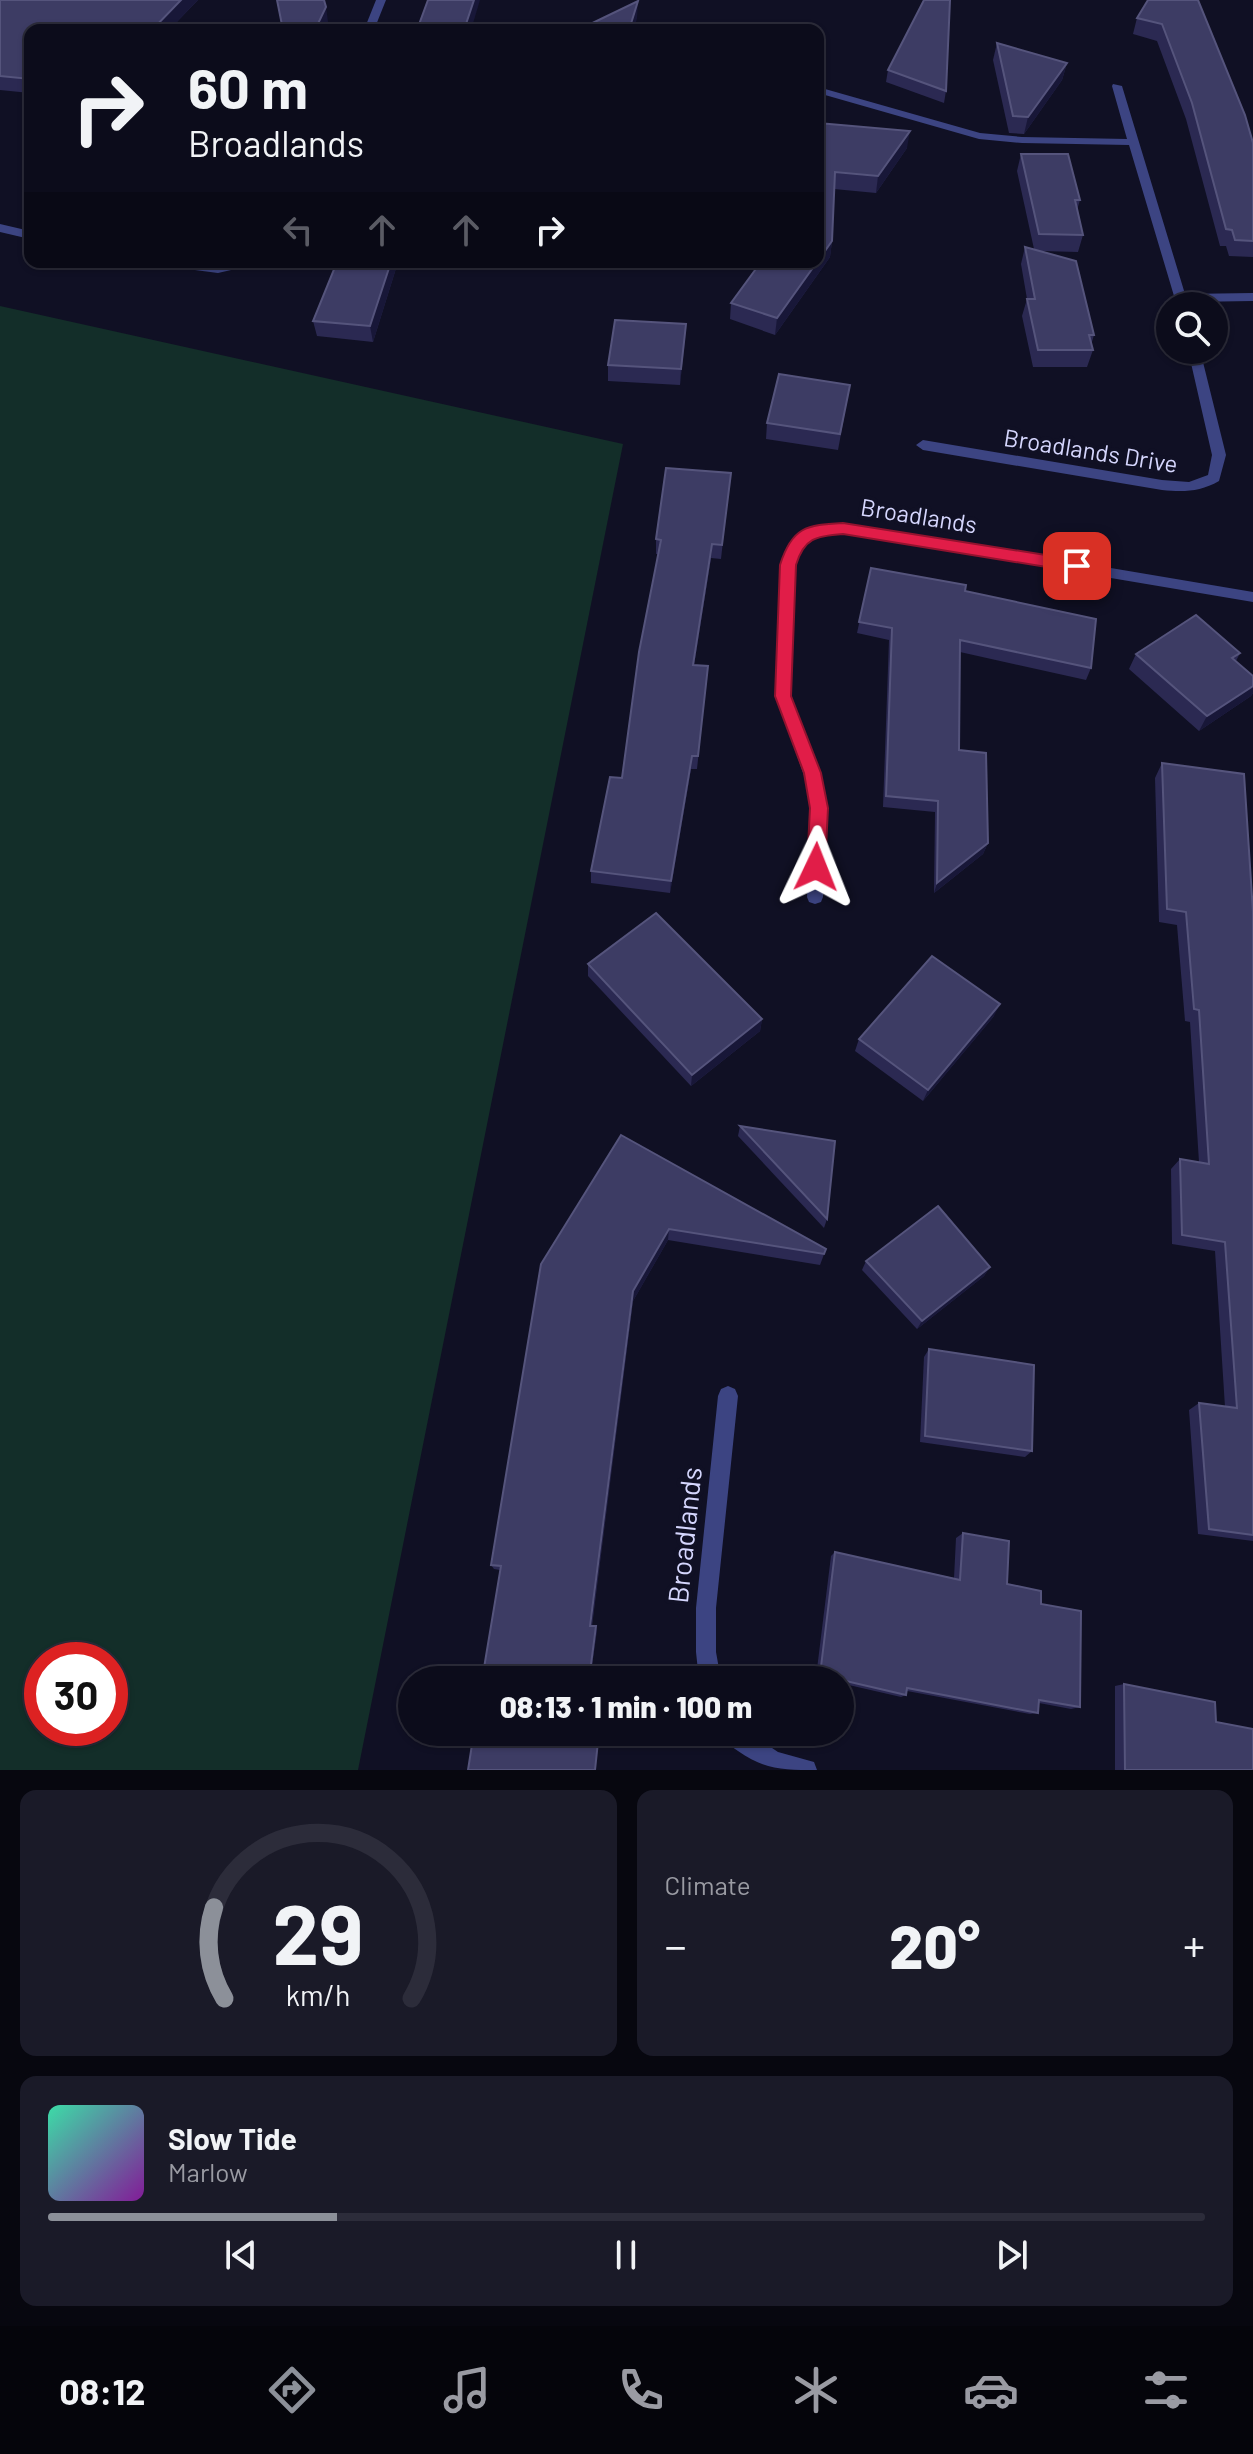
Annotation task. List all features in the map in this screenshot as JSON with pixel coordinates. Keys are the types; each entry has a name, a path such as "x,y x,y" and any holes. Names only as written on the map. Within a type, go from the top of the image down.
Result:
{"street":[{"path":"371,24 381,0"},
{"path":"1117,86 1179,292"},
{"path":"824,92 979,136 1133,142"},
{"path":"0,228 24,234"},
{"path":"1228,299 1253,297"},
{"name":"Broadlands Drive","path":"923,445 1162,485 1186,488 1203,485 1214,478 1219,455 1197,364"},
{"name":"Broadlands","path":"815,897 819,808 813,773 783,696 788,565 793,548 803,535 816,530 843,528 1253,597"},
{"name":"Broadlands","path":"708,1666 706,1608 728,1396"},
{"path":"747,1746 755,1754 788,1767 806,1770"}],"green space":[{"path":"0,306 623,444 358,1770 0,1770"}],"building":[{"path":"0,0 181,0 158,24 24,24 24,78 0,76"},
{"path":"277,0 324,0 326,7 318,24 282,24"},
{"path":"428,0 474,0 466,24 419,24"},
{"path":"924,0 950,0 946,91 888,70"},
{"path":"1148,0 1198,0 1245,115 1253,143 1253,241 1235,240 1232,230 1226,229 1192,103 1162,24 1137,18"},
{"path":"638,1 631,24 590,24"},
{"path":"997,43 1067,63 1028,117 1013,116"},
{"path":"824,124 910,131 878,176 835,172 832,241 824,252"},
{"path":"1021,154 1068,154 1080,200 1075,200 1083,235 1039,234"},
{"path":"1025,247 1076,261 1094,335 1089,335 1093,350 1038,350 1027,299 1035,299"},
{"path":"335,268 389,268 370,326 313,321"},
{"path":"757,268 813,268 777,318 731,303"},
{"path":"615,320 686,324 681,369 608,365"},
{"path":"779,374 850,385 840,434 767,423"},
{"path":"666,468 731,473 722,545 712,544 693,665 708,666 698,756 692,756 671,881 591,871 610,777 622,778 639,652 661,540 656,539"},
{"path":"871,568 966,585 965,591 1096,619 1091,668 960,640 959,750 986,753 988,843 937,883 938,801 886,796 892,628 859,622"},
{"path":"1196,615 1240,653 1232,658 1253,676 1253,686 1207,716 1136,654"},
{"path":"1162,763 1244,774 1253,912 1253,1535 1209,1529 1199,1403 1237,1408 1225,1242 1182,1235 1180,1159 1209,1164 1199,1010 1194,1009 1186,912 1167,909"},
{"path":"656,913 762,1019 692,1075 588,964"},
{"path":"932,956 1000,1004 928,1090 859,1039"},
{"path":"740,1126 835,1141 827,1219"},
{"path":"621,1135 826,1249 824,1254 669,1229 633,1291 590,1626 596,1626 591,1666 484,1666 501,1566 491,1565 541,1264"},
{"path":"938,1206 990,1267 922,1321 866,1261"},
{"path":"929,1349 1034,1365 1032,1451 925,1436"},
{"path":"963,1533 1009,1541 1007,1584 1041,1591 1041,1604 1081,1611 1080,1707 1039,1700 1038,1713 907,1688 906,1695 854,1683 854,1666 821,1666 835,1552 960,1580"},
{"path":"1124,1684 1215,1702 1216,1722 1253,1729 1253,1770 1125,1770"},
{"path":"472,1746 598,1746 595,1770 468,1770"}],"route":[{"path":"816,867 819,808 813,773 787,714 783,696 788,565 793,548 803,535 816,530 843,528 1077,566"}]}
